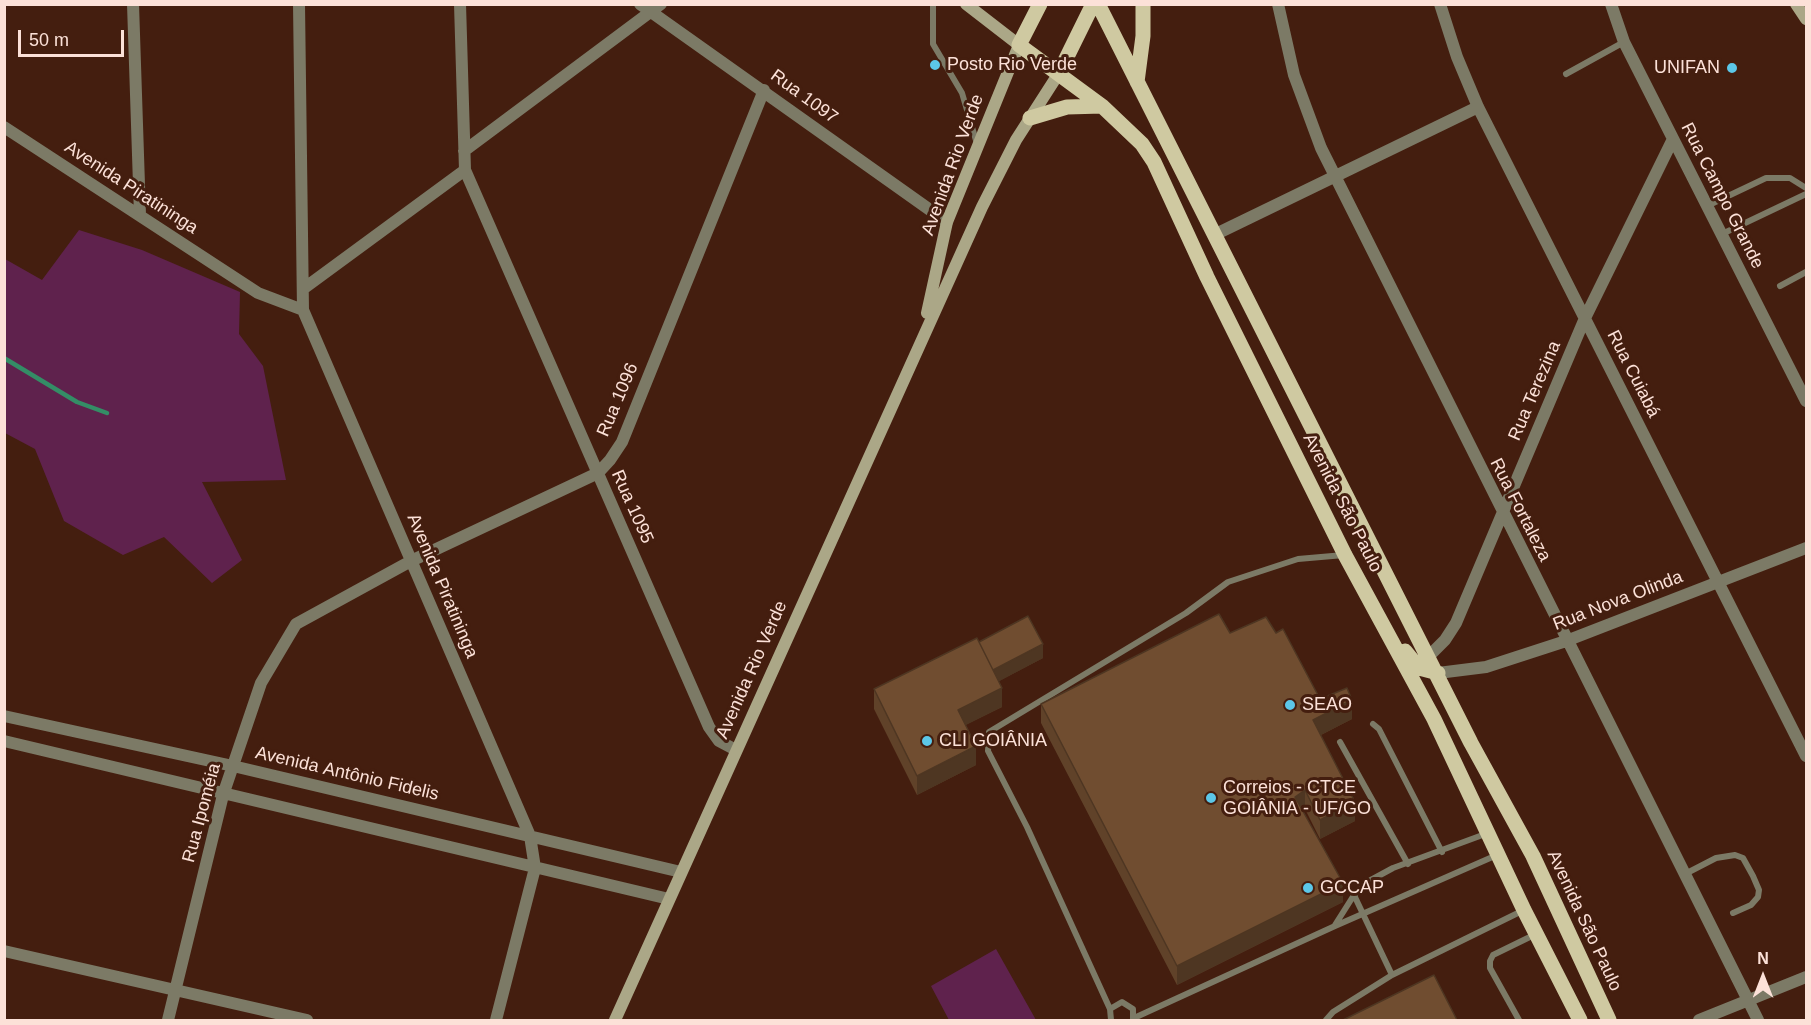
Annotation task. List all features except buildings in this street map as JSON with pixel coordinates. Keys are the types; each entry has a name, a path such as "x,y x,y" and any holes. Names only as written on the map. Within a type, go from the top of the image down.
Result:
{"main road":[{"path":"1018,45 1040,4"},
{"path":"1059,73 1093,4"},
{"name":"Avenida São Paulo","path":"1098,4 1472,743 1533,856 1609,1020"},
{"path":"1137,82 1143,36 1143,4"},
{"name":"Avenida São Paulo","path":"1018,45 1102,106 1142,144 1154,162 1207,277 1345,555 1434,719 1524,910 1580,1020"},
{"path":"1030,118 1067,107 1102,106"},
{"path":"1388,634 1419,668 1438,674"},
{"path":"1434,719 1446,717 1472,743"}],"street":[{"path":"133,4 140,215"},
{"path":"299,4 303,310"},
{"path":"303,289 465,170 460,4"},
{"path":"464,151 645,8 662,4"},
{"path":"966,4 1018,45"},
{"name":"Rua Fortaleza","path":"1278,4 1294,75 1321,148 1502,515 1758,1020"},
{"name":"Rua Cuiabá","path":"1440,4 1457,57 1478,107 1806,756"},
{"name":"Rua Campo Grande","path":"1611,4 1624,42 1707,206 1802,383 1806,401"},
{"path":"1796,4 1806,20"},
{"name":"Rua 1097","path":"645,8 764,90 947,222"},
{"name":"Avenida Rio Verde","path":"922,335 947,222 1018,45"},
{"name":"Avenida Rio Verde","path":"615,1020 922,335 982,207 1030,118 1059,73"},
{"name":"Rua 1096","path":"296,624 411,561 598,473 610,460 622,442 764,90"},
{"path":"1214,235 1478,107"},
{"name":"Avenida Piratininga","path":"4,127 258,293 303,310 530,836 535,868"},
{"name":"Rua Terezina","path":"1429,656 1445,640 1456,623 1585,318 1673,139"},
{"name":"Rua 1095","path":"465,170 709,727 720,741 736,750"},
{"name":"Rua Nova Olinda","path":"1438,674 1486,667 1566,641 1806,548"},
{"name":"Rua Ipoméia","path":"168,1020 233,766 261,683 296,624"},
{"name":"Avenida Antônio Fidelis","path":"4,716 233,766 681,872"},
{"path":"4,741 669,899"},
{"path":"496,1020 535,868"},
{"path":"4,951 307,1020"},
{"path":"1699,1020 1806,977"}],"lane":[{"path":"933,4 933,44 962,93 977,145"},
{"path":"1566,74 1624,42"},
{"path":"1707,206 1766,178 1790,178 1806,188"},
{"path":"1722,234 1806,194"},
{"path":"1780,286 1806,272"},
{"path":"1110,1020 1110,1009 1027,827 988,751 989,732 1176,619 1228,582 1298,559 1345,555"},
{"path":"1373,724 1379,729 1442,852"},
{"path":"1340,742 1407,864"},
{"path":"1335,926 1354,895 1370,881 1488,832"},
{"path":"1110,1009 1117,1002 1126,1002 1133,1009 1133,1019 1335,926 1363,916 1498,855"},
{"path":"1684,875 1716,858 1735,855 1743,858 1754,876 1758,897 1751,905 1733,914"},
{"path":"1354,895 1392,975"},
{"path":"1326,1020 1333,1012 1392,975 1524,910"},
{"path":"1519,1020 1491,969 1490,961 1493,955 1536,934"}],"shaded area":[{"path":"79,230 142,250 240,292 239,334 263,366 286,480 202,482 242,560 212,583 164,537 123,555 64,521 35,449 5,433 5,259 42,280"},
{"path":"996,949 1036,1020 949,1020 931,986"}],"waterway":[{"path":"4,358 77,402 107,413"}],"place":[{"name":"Posto Rio Verde","path":"935,65"},
{"name":"UNIFAN","path":"1732,68"},
{"name":"SEAO","path":"1290,705"},
{"name":"CLI GOIÂNIA","path":"927,741"},
{"name":"Correios - CTCE GOIÂNIA - UF/GO","path":"1211,798"},
{"name":"GCCAP","path":"1308,888"}]}
